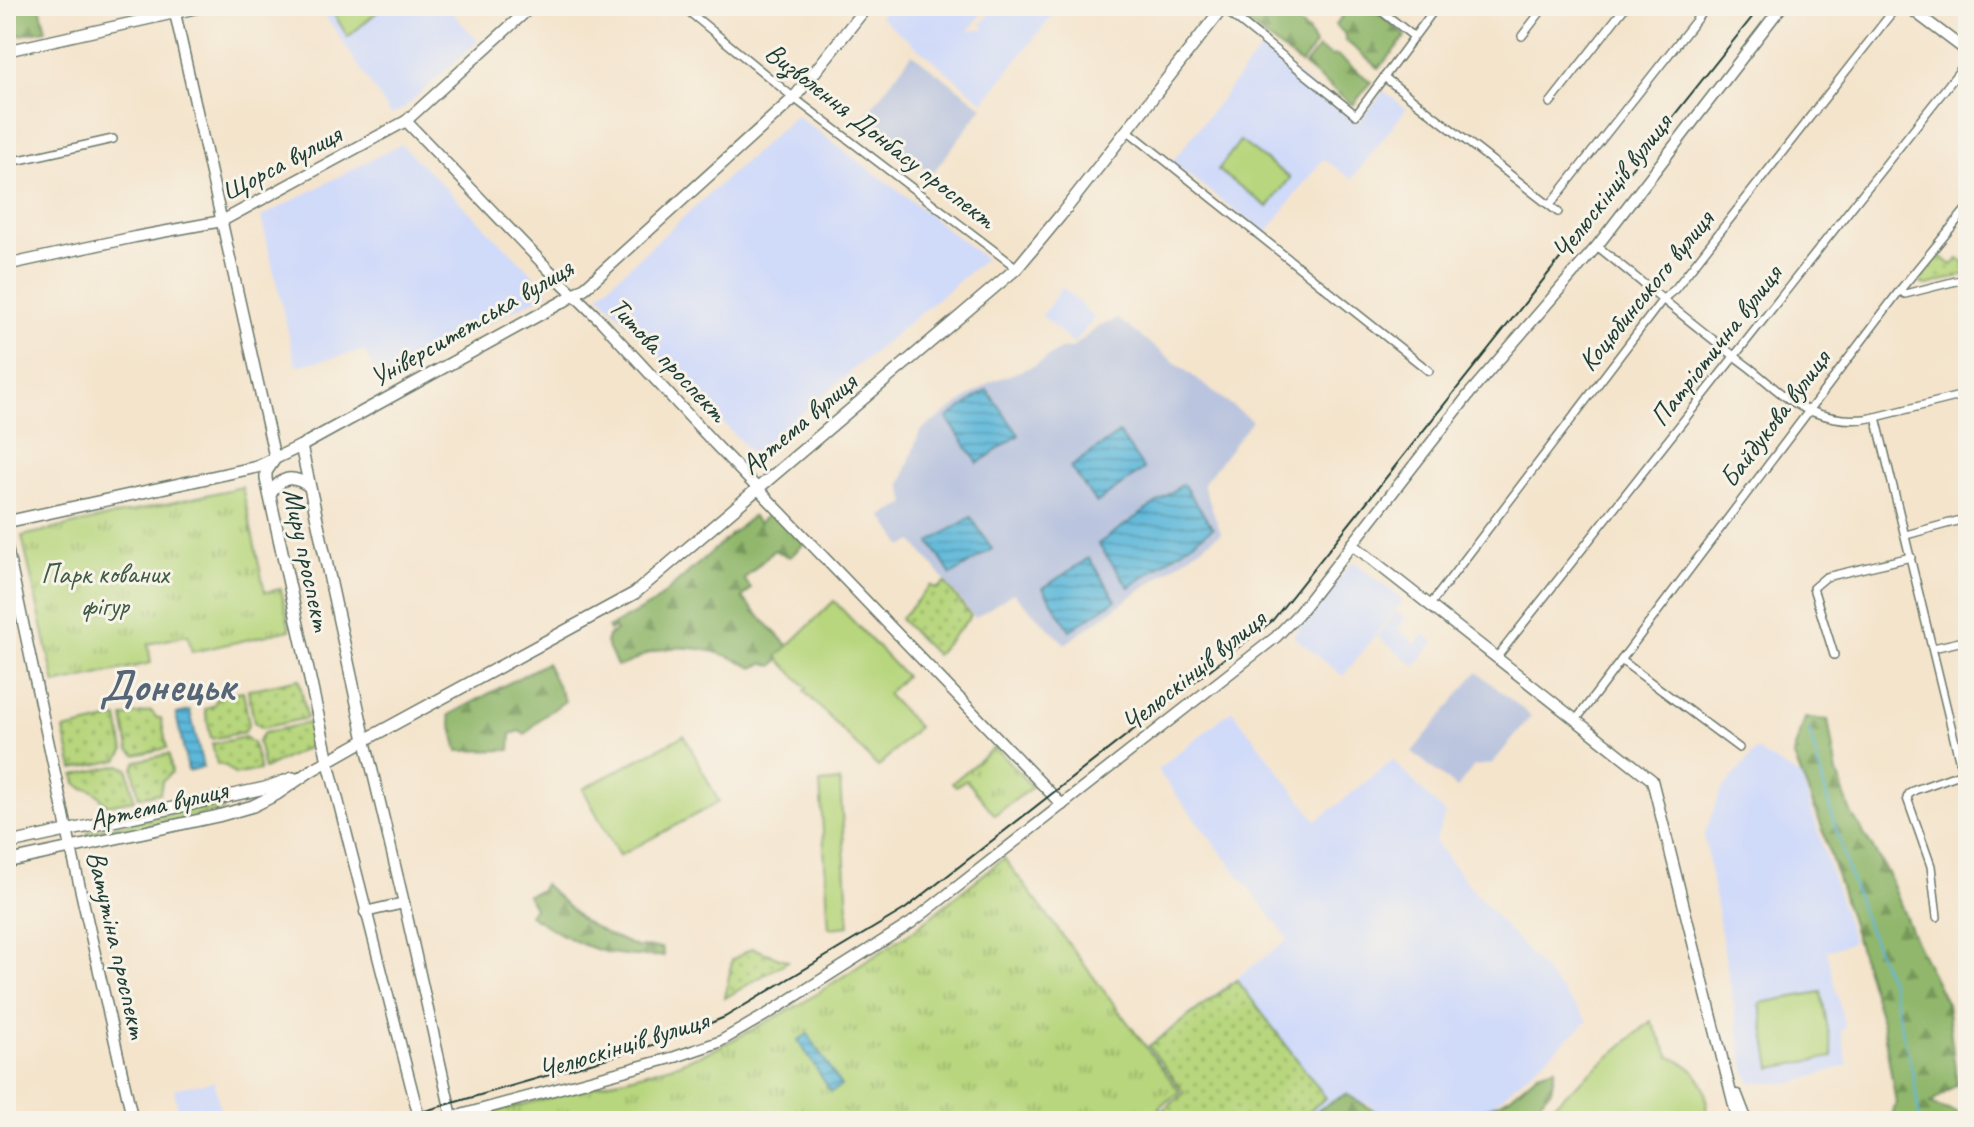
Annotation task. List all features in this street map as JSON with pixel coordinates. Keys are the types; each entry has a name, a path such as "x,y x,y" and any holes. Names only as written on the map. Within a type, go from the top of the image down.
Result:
{"main road":[{"path":"6,51 174,10 206,6"},
{"name":"Щорса вулиця","path":"6,265 222,221 406,121 532,6"},
{"name":"Університетська вулиця","path":"6,522 257,467 301,446 575,294 794,98 867,6"},
{"name":"Челюскінців вулиця","path":"439,1121 675,1057 719,1042 911,923 1276,637 1298,614 1470,393 1597,246 1782,6"},
{"path":"1907,6 1968,52"},
{"name":"Артема вулиця","path":"6,862 253,806 365,740 635,593 1017,268 1224,7"},
{"name":"Миру проспект","path":"174,10 275,459 266,472 270,495 328,761 420,1121"},
{"name":"Титова проспект","path":"406,121 1062,805"},
{"name":"Миру проспект","path":"301,446 453,1119"},
{"path":"270,495 282,480 301,480 309,486"},
{"name":"Ватутіна проспект","path":"6,543 133,1121"},
{"path":"1352,544 1652,780 1738,1121"},
{"name":"Артема вулиця","path":"6,844 272,786 312,770"},
{"path":"214,799 224,799 229,806 228,811 218,816"},
{"path":"365,912 404,903"},
{"path":"1723,1056 1747,1121"}],"street":[{"name":"Визволення Донбасу проспект","path":"682,6 794,98 1017,268"},
{"path":"1375,6 1413,36"},
{"path":"1224,7 1356,115 1437,6"},
{"path":"1522,36 1545,6"},
{"path":"1550,103 1626,6"},
{"path":"1550,205 1707,6"},
{"name":"Коцюбинського вулиця","path":"1430,605 1663,299 1675,289 1897,6"},
{"name":"Патріотична вулиця","path":"1497,657 1968,60"},
{"path":"1384,77 1558,212"},
{"path":"1127,130 1429,371"},
{"path":"6,163 113,139"},
{"name":"Байдукова вулиця","path":"1576,720 1900,290 1968,207"},
{"path":"1597,246 1734,356 1811,411 1860,421 1968,394"},
{"path":"1900,290 1905,294 1968,278"},
{"path":"1876,417 1965,772 1968,796"},
{"path":"1906,535 1968,518"},
{"path":"1834,655 1813,588 1826,577 1911,557"},
{"path":"1933,648 1968,640"},
{"path":"1621,660 1739,748"},
{"path":"1937,917 1931,866 1907,798 1915,790 1965,772"}],"shaded area":[{"path":"325,6 446,6 478,41 403,109 391,115 321,9"},
{"path":"887,6 988,6 968,31 986,29 981,24 996,6 1060,6 984,102 879,16"},
{"path":"1262,47 1358,123 1384,91 1406,109 1352,179 1323,159 1265,234 1172,162"},
{"path":"912,54 983,107 932,174 861,121"},
{"path":"796,115 985,259 753,454 599,294"},
{"path":"401,144 547,288 548,293 379,379 364,351 296,366 261,217"},
{"path":"1062,287 1095,318 1073,344 1042,316"},
{"path":"1118,319 1252,421 1203,484 1221,533 1065,644 1013,593 975,618 913,541 903,547 882,516 906,503 901,484 920,431 990,382 1036,365 1060,349 1072,348 1099,326"},
{"path":"1353,561 1403,600 1343,676 1293,636"},
{"path":"1396,611 1406,618 1398,629 1416,644 1424,634 1434,642 1415,666 1377,636"},
{"path":"1477,672 1531,716 1492,764 1474,766 1457,788 1412,752"},
{"path":"1232,710 1317,821 1393,760 1445,814 1435,842 1588,1021 1481,1115 1468,1121 1390,1121 1366,1102 1341,1121 1171,1121 1162,1109 1183,1093 1147,1046 1288,939 1157,770"},
{"path":"1756,750 1801,777 1853,942 1827,951 1845,1028 1841,1030 1848,1065 1793,1083 1752,1083 1745,1071 1704,835 1721,791"},
{"path":"214,1081 221,1114 180,1121 174,1089"}],"green space":[{"path":"40,6 46,30 6,38 6,12"},
{"path":"329,6 384,6 348,37"},
{"path":"1254,6 1279,10 1308,31 1315,45 1301,64 1243,20"},
{"path":"1351,6 1370,6 1406,36 1379,68 1346,41 1344,33 1335,25"},
{"path":"1318,48 1332,56 1337,55 1371,82 1353,105 1304,66"},
{"path":"1240,141 1290,178 1268,207 1218,170"},
{"path":"1938,254 1952,265 1959,259 1968,265 1968,274 1922,284 1919,277"},
{"name":"Парк кованих фігур","path":"242,487 265,592 281,589 290,630 192,652 188,635 148,644 151,663 55,684 22,536"},
{"path":"771,511 805,543 790,557 774,550 744,579 751,588 742,598 790,648 773,666 764,663 753,668 715,652 673,648 617,666 606,643 608,636 616,631 614,628 609,631 608,628 654,603 752,516 759,523"},
{"path":"945,583 971,616 936,655 900,619 931,585 936,589"},
{"path":"834,601 905,676 887,694 918,727 878,767 804,691 807,688 777,657"},
{"path":"546,663 565,701 540,719 525,735 520,731 511,734 510,750 458,751 449,715"},
{"path":"299,679 307,718 262,728 254,722 248,690"},
{"path":"243,691 249,724 244,732 211,739 205,709 214,705 218,696"},
{"path":"151,711 161,718 167,748 136,755 129,750 123,717"},
{"path":"118,718 124,751 118,760 73,769 64,730"},
{"path":"1805,718 1828,720 1837,773 1851,813 1888,873 1914,938 1947,1004 1957,1084 1930,1104 1963,1115 1964,1121 1890,1121 1896,1103 1883,1025 1821,825 1793,754"},
{"path":"308,723 313,745 264,769 258,741 264,733"},
{"path":"684,735 719,802 619,856 583,789"},
{"path":"245,737 253,743 260,770 235,775 226,766 217,764 212,744"},
{"path":"995,747 1032,787 995,815 966,780 956,786 952,783"},
{"path":"169,754 172,772 162,782 160,793 139,797 133,768 137,761"},
{"path":"120,765 128,769 134,800 108,805 94,792 76,783 74,775"},
{"path":"840,781 849,926 829,928 820,783"},
{"path":"220,803 223,810 89,840 87,832"},
{"path":"1004,858 1180,1092 1159,1107 1169,1121 468,1121 675,1065 715,1049 801,1004 914,930"},
{"path":"544,884 582,920 637,947 662,948 664,956 608,953 547,926 529,915 534,908 527,895 541,890"},
{"path":"752,948 788,961 725,998 732,960"},
{"path":"1237,980 1326,1098 1295,1121 1173,1121 1164,1109 1184,1093 1149,1046"},
{"path":"1821,992 1833,1057 1771,1068 1760,1003"},
{"path":"1651,1021 1670,1057 1689,1067 1701,1082 1706,1100 1704,1121 1534,1121"},
{"path":"1555,1068 1551,1091 1514,1121 1461,1121 1510,1097 1538,1073"},
{"path":"1346,1094 1392,1121 1299,1121"}],"water":[{"path":"987,390 1019,435 978,463 947,418"},
{"path":"1119,433 1144,469 1096,503 1071,467"},
{"path":"1183,484 1213,528 1129,587 1098,544"},
{"path":"971,517 992,549 951,575 930,542"},
{"path":"1089,558 1116,600 1070,630 1043,588"},
{"path":"190,711 203,767 188,771 176,714"},
{"path":"808,1034 841,1086 831,1092 798,1040"}],"waterway":[{"path":"1809,730 1859,905 1891,984 1914,1079 1920,1121"}],"tram line":[{"path":"390,1121 670,1040 725,1017 905,909 1272,621 1761,6"}],"district":[{"name":"Донецьк","path":"167,685"}]}
